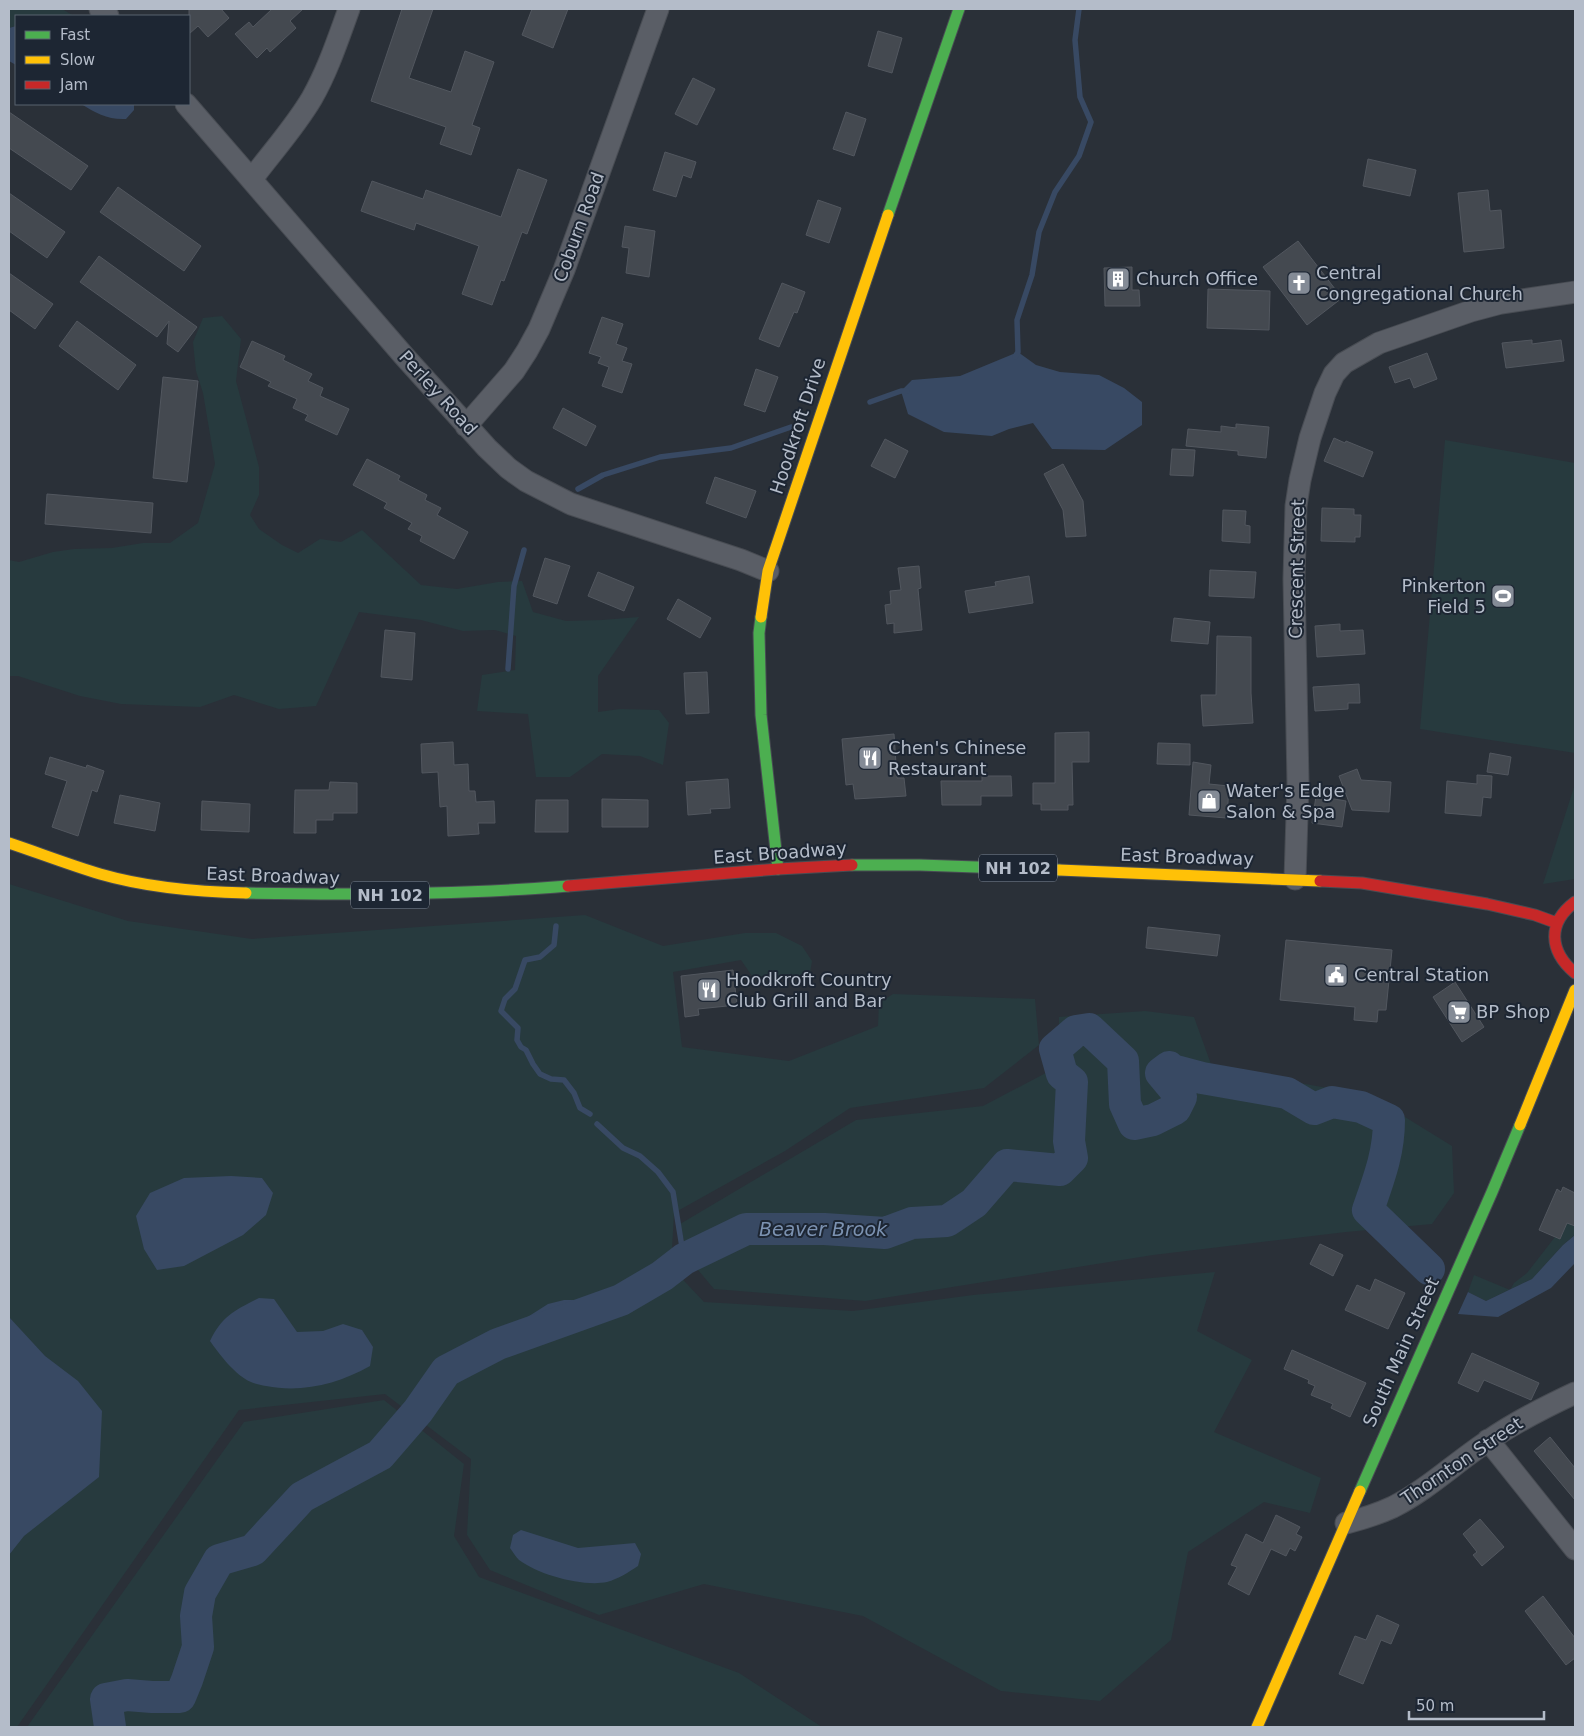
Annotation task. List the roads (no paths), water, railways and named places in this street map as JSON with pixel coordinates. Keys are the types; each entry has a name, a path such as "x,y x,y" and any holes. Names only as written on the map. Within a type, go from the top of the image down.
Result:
{"main road":[{"name":"Hoodkroft Drive","path":"778,868 761,716 759,659 759,633 768,571 959,9"},
{"name":"East Broadway","path":"9,843 100,874 203,892 351,896 425,894 561,887 778,868 920,865 1036,868 1362,883 1488,904 1535,915 1557,923"},
{"path":"1575,902 1563,912 1557,923 1554,937 1557,951 1564,964 1575,973"},
{"name":"South Main Street","path":"1257,1727 1492,1192 1575,990"}],"street":[{"path":"252,179 297,121 312,98 328,66 349,9"},
{"name":"Coburn Road","path":"466,426 514,370 539,329 564,270 658,9"},
{"name":"Perley Road","path":"187,105 466,426 508,468 554,497 594,513 741,560 768,571"},
{"name":"Crescent Street","path":"1295,879 1298,783 1294,588 1296,506 1310,438 1324,393 1334,374 1344,363 1379,343 1471,311 1575,292"},
{"name":"Thornton Street","path":"1346,1523 1369,1517 1393,1507 1410,1497 1488,1440 1529,1415 1575,1393"},
{"path":"1488,1440 1575,1550"}],"water":[{"path":"15,26 15,64 9,61 9,28"},
{"path":"83,105 134,105 134,110 126,119 108,117"},
{"path":"1018,352 1036,365 1060,372 1099,375 1124,388 1142,402 1142,425 1105,450 1052,449 1033,423 1009,429 992,436 944,432 908,414 901,391 912,380 960,376"},
{"path":"231,1176 262,1178 273,1193 266,1215 243,1235 184,1266 157,1270 144,1249 136,1216 150,1193 184,1178"},
{"path":"1575,1235 1575,1263 1551,1288 1498,1317 1458,1314 1468,1292 1486,1301 1532,1279 1563,1245"},
{"path":"678,1258 687,1271 675,1277 638,1305 560,1319 541,1328 506,1357 459,1374 457,1361 468,1353 484,1347 509,1332 548,1304 564,1300 584,1300 623,1292 642,1283"},
{"path":"259,1298 274,1299 297,1332 323,1331 343,1324 362,1330 373,1347 370,1366 333,1382 306,1387 279,1388 256,1384 245,1379 228,1364 210,1341 224,1320 243,1306"},
{"path":"9,1317 45,1356 78,1381 102,1411 99,1477 24,1536 9,1555"},
{"path":"521,1530 578,1548 635,1543 641,1554 638,1566 607,1582 586,1583 549,1575 519,1560 510,1548 513,1535"}],"waterway":[{"path":"1015,357 1018,352 1017,320 1032,275 1039,232 1055,192 1079,156 1091,122 1080,97 1075,40 1079,9"},
{"path":"870,402 901,391 907,391"},
{"path":"578,489 603,475 660,457 731,448 791,427"},
{"path":"508,669 514,586 524,550"},
{"path":"556,926 554,945 540,957 525,960 515,989 505,999 501,1011 518,1028 517,1040 521,1047 526,1050 540,1074 551,1079 564,1080 574,1093 580,1108 590,1114"},
{"name":"Beaver Brook","path":"110,1727 106,1699 127,1695 180,1697 198,1647 196,1616 200,1593 219,1560 253,1550 302,1497 380,1455 418,1411 446,1371 498,1344 621,1300 662,1276 684,1259 746,1229 824,1229 885,1233 912,1223 947,1221 974,1203 1007,1165 1060,1170 1072,1158 1069,1141 1072,1082 1062,1074 1055,1049 1076,1031 1089,1029 1123,1061 1125,1104 1134,1124 1153,1120 1175,1109 1181,1097 1161,1073 1169,1067 1172,1070 1202,1078 1287,1093 1314,1109 1332,1102 1361,1107 1389,1120 1385,1155 1368,1210 1429,1269"},
{"path":"597,1124 623,1148 640,1156 658,1172 673,1192 684,1259"}],"place":[{"name":"Church Office","path":"1118,279"},
{"name":"Central Congregational Church","path":"1299,283"},
{"name":"Pinkerton Field 5","path":"1503,596"},
{"name":"Chen's Chinese Restaurant","path":"870,758"},
{"name":"Water's Edge Salon & Spa","path":"1209,801"},
{"name":"Central Station","path":"1336,975"},
{"name":"Hoodkroft Country Club Grill and Bar","path":"709,990"},
{"name":"BP Shop","path":"1459,1012"}]}
